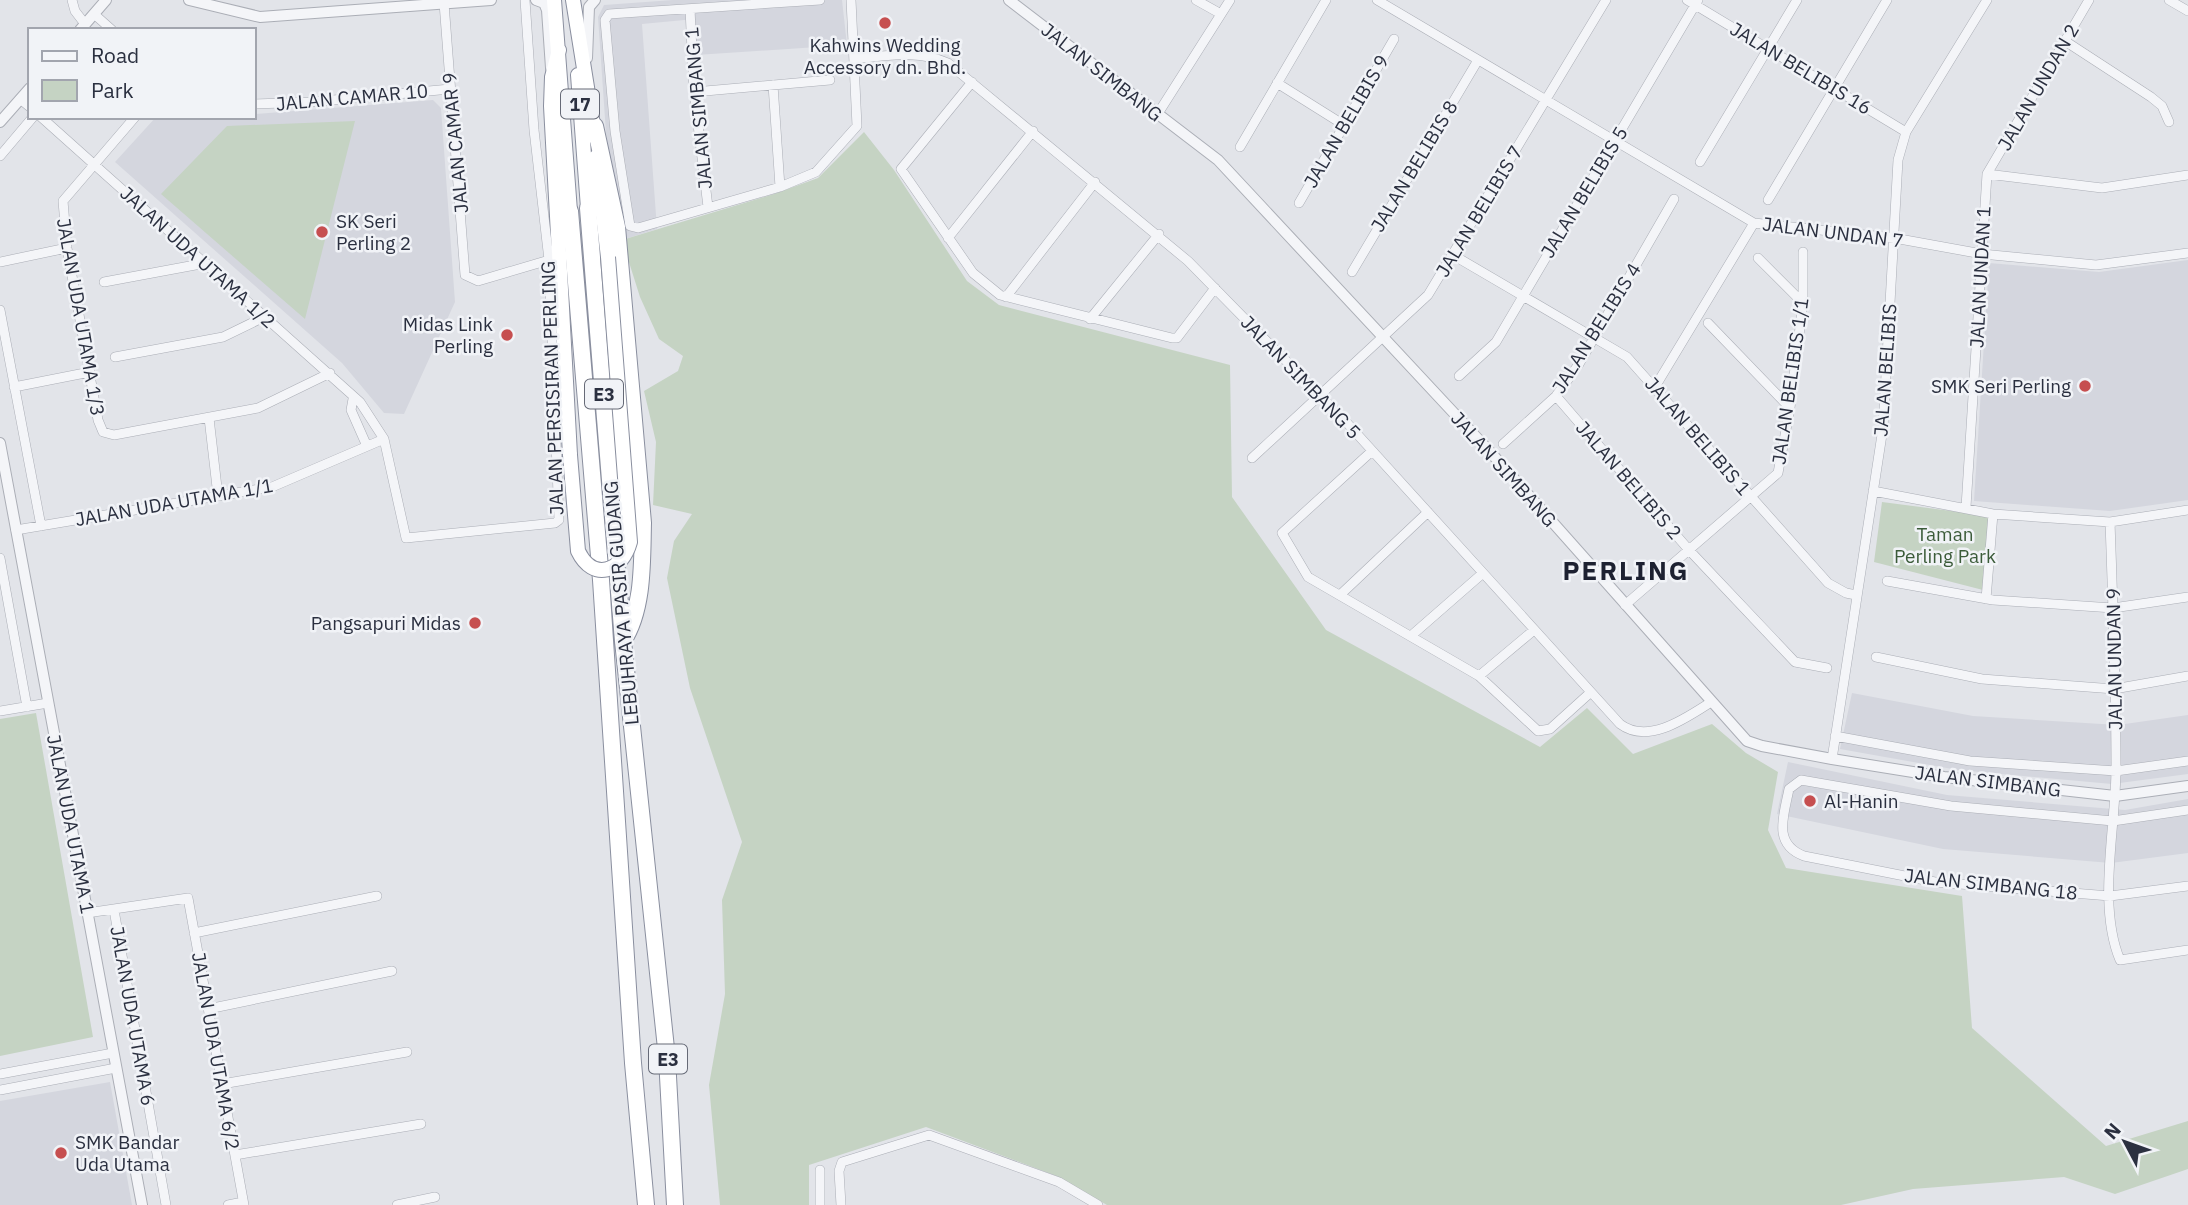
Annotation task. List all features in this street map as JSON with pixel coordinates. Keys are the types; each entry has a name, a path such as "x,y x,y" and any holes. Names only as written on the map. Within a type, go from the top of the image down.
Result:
{"highway":[{"name":"LEBUHRAYA PASIR GUDANG","path":"554,0 601,580 632,1052 646,1205"},
{"path":"573,0 595,126 617,227 643,523 642,564 633,624 623,641"},
{"name":"LEBUHRAYA PASIR GUDANG","path":"573,0 623,641 667,1058 675,1205"},
{"path":"559,50 552,77 553,156 570,455 579,551 584,563 596,568 610,569 620,564 630,542 608,257 595,157 595,126"}],"street":[{"path":"72,0 83,27 106,0"},
{"path":"189,0 225,5 260,17 491,0"},
{"name":"JALAN PERSISIRAN PERLING","path":"384,439 406,538 558,523 549,260 534,130 525,0"},
{"path":"536,0 544,3 547,10 552,77"},
{"path":"587,79 589,7 595,0"},
{"path":"820,0 609,14 605,20 615,131 630,226 638,228 780,187 820,169 857,126 850,0"},
{"name":"JALAN SIMBANG","path":"1009,0 1157,116 1218,160 1384,336 1747,741 1832,760 1944,777 2115,796 2188,786"},
{"path":"1196,0 1221,15"},
{"path":"1157,116 1230,0"},
{"path":"1240,147 1326,0"},
{"name":"JALAN UNDAN 7","path":"1377,0 1754,223 1894,238 1982,254 2096,265 2188,253"},
{"name":"JALAN BELIBIS 7","path":"1252,458 1428,295 1606,0"},
{"path":"1700,162 1797,0"},
{"path":"1768,200 1887,0"},
{"name":"JALAN BELIBIS","path":"1832,760 1883,428 1898,160 1906,132 1987,0"},
{"name":"JALAN UNDAN 2","path":"1987,174 2089,0"},
{"path":"2169,0 2188,11"},
{"name":"JALAN BELIBIS 16","path":"1694,2 1906,132"},
{"name":"JALAN BELIBIS 5","path":"1459,376 1496,342 1694,2"},
{"name":"JALAN CAMAR 9","path":"444,4 465,275 478,281 549,260"},
{"name":"JALAN SIMBANG 1","path":"690,9 694,92 708,207"},
{"path":"94,15 110,28"},
{"name":"JALAN BELIBIS 9","path":"1299,203 1394,39"},
{"path":"2065,41 2151,97 2162,106 2169,122"},
{"name":"JALAN SIMBANG 5","path":"854,59 915,53 931,55 948,62 1159,234 1215,288 1372,451 1620,724 1637,731 1675,724 1711,702"},
{"name":"JALAN BELIBIS 8","path":"1352,272 1478,60"},
{"path":"694,92 830,80"},
{"path":"972,82 901,169 973,273 1006,297 1177,338 1215,288"},
{"path":"1277,83 1344,125"},
{"path":"773,85 780,187"},
{"name":"JALAN CAMAR 10","path":"256,103 312,102 450,89"},
{"path":"0,122 28,90"},
{"path":"20,99 28,105"},
{"path":"0,156 31,119"},
{"name":"JALAN UDA UTAMA 1/2","path":"43,119 330,373 353,399 360,402 384,439"},
{"name":"JALAN UDA UTAMA 1/3","path":"133,119 63,201 66,248 98,420 103,432 108,434 258,408 330,373"},
{"path":"948,238 1033,131"},
{"path":"1987,174 2102,188 2188,175"},
{"name":"JALAN UNDAN 1","path":"1966,507 1982,254 1982,213 1987,174"},
{"path":"1006,297 1096,182"},
{"name":"JALAN BELIBIS 4","path":"1503,444 1556,396 1594,337 1674,199"},
{"path":"1655,387 1754,223"},
{"path":"1090,319 1159,234"},
{"path":"0,262 66,248"},
{"name":"JALAN BELIBIS 1/1","path":"1625,605 1752,499 1780,468 1803,303 1804,252"},
{"name":"JALAN BELIBIS 1","path":"1453,255 1627,357 1828,583 1846,593 1856,595"},
{"path":"1758,258 1803,303"},
{"path":"103,282 206,263"},
{"path":"0,310 40,526"},
{"path":"115,357 223,337 266,316"},
{"path":"1708,323 1790,408"},
{"path":"15,387 90,372"},
{"name":"JALAN BELIBIS 2","path":"1556,396 1689,550 1795,662 1827,668"},
{"name":"JALAN UDA UTAMA 1/2","path":"353,399 351,410 366,444"},
{"path":"209,418 218,496"},
{"name":"JALAN UDA UTAMA 1/1","path":"16,530 272,487 366,444 384,439"},
{"name":"JALAN UDA UTAMA 1","path":"0,443 142,1205"},
{"path":"1372,451 1282,533 1308,577 1479,676 1538,731 1550,729 1591,692"},
{"path":"1873,491 1993,514 2110,522 2188,510"},
{"path":"1340,595 1427,512"},
{"path":"1986,599 1993,514"},
{"name":"JALAN UNDAN 9","path":"2110,522 2116,771 2110,896 2114,941 2120,960 2188,950"},
{"path":"0,558 5,611 27,707"},
{"path":"1412,635 1483,573"},
{"path":"1887,581 1986,599 2113,608 2188,597"},
{"path":"1479,676 1534,630"},
{"path":"1876,657 1982,679 2114,689 2188,676"},
{"path":"0,711 48,703"},
{"name":"JALAN SIMBANG","path":"1835,736 1970,761 2116,771 2188,761"},
{"name":"JALAN SIMBANG","path":"1784,816 1789,789 1801,780 1951,806 2113,821 2188,810"},
{"name":"JALAN SIMBANG 18","path":"1784,816 1782,838 1790,849 1804,856 1936,882 2110,896 2188,886"},
{"path":"194,933 377,896"},
{"name":"JALAN UDA UTAMA 6/2","path":"114,910 188,898 243,1203"},
{"path":"88,913 114,910"},
{"name":"JALAN UDA UTAMA 6","path":"114,910 166,1205"},
{"path":"208,1009 392,971"},
{"path":"222,1084 407,1052"},
{"path":"0,1074 113,1053"},
{"path":"0,1090 116,1068"},
{"path":"234,1155 421,1124"},
{"path":"841,1205 839,1171 842,1162 929,1135 1059,1182 1098,1205"},
{"path":"820,1170 820,1205"},
{"path":"397,1205 435,1197"},
{"path":"228,1205 243,1203"}],"shaded area":[{"path":"673,0 842,0 847,45 696,55 695,19 642,24 657,229 622,240 606,133 598,17 604,5"},
{"name":"SK Seri Perling 2","path":"433,100 441,108 455,302 404,414 384,413 342,363 115,162 154,119 256,119 256,114"},
{"name":"SMK Seri Perling","path":"2188,260 2188,500 2110,511 1974,501 1989,263 2099,272"},
{"path":"1852,693 1973,716 2118,725 2188,715 2188,774 2112,784 1958,770 1840,749"},
{"path":"1788,762 1947,795 2125,810 2188,799 2188,853 2111,863 1943,849 1777,814"},
{"name":"SMK Bandar Uda Utama","path":"110,1082 132,1205 0,1205 0,1101"}],"green space":[{"path":"355,121 305,319 161,194 227,126"},
{"path":"864,132 894,170 967,281 999,305 1230,365 1232,497 1326,630 1540,747 1587,708 1633,754 1712,724 1746,753 1778,772 1768,830 1786,868 1962,896 1972,1028 2106,1146 2188,1121 2188,1169 2115,1194 2064,1177 1913,1189 1841,1205 1107,1205 1059,1177 926,1127 809,1165 809,1205 720,1205 709,1085 725,994 722,900 742,842 690,688 667,578 674,541 692,514 653,505 656,442 644,391 678,371 683,356 659,339 640,297 622,240 818,178"},
{"name":"Taman Perling Park","path":"1882,502 1990,516 1983,590 1874,562"},
{"path":"36,713 93,1037 0,1056 0,719"}],"place":[{"name":"Kahwins Wedding Accessory dn. Bhd.","path":"885,23"},
{"name":"SK Seri Perling 2","path":"322,232"},
{"name":"Midas Link Perling","path":"507,335"},
{"name":"SMK Seri Perling","path":"2085,386"},
{"name":"Pangsapuri Midas","path":"475,623"},
{"name":"Al-Hanin","path":"1810,801"},
{"name":"SMK Bandar Uda Utama","path":"61,1153"}],"district":[{"name":"PERLING","path":"1626,570"}]}
